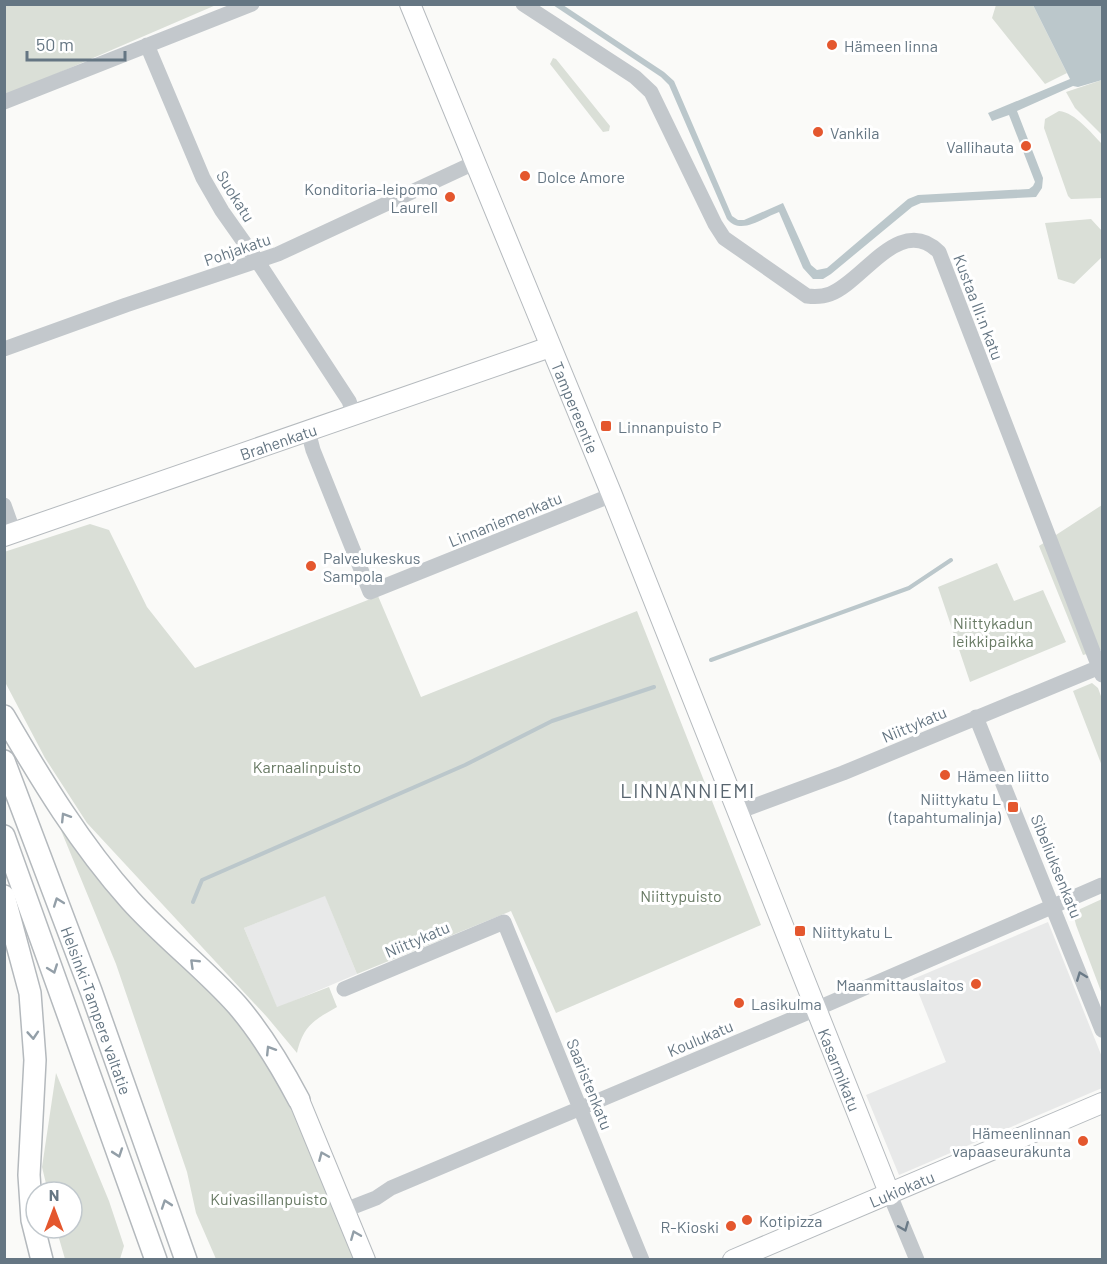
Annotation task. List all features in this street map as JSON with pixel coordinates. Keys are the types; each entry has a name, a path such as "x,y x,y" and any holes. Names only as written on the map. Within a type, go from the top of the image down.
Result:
{"highway":[{"path":"4,717 71,826 98,862 132,902 236,1004 261,1034 299,1100"},
{"name":"Helsinki-Tampere valtatie","path":"4,761 91,991 186,1260"},
{"name":"Helsinki-Tampere valtatie","path":"4,836 156,1260"},
{"path":"4,896 30,993 35,1060 29,1175 32,1220 42,1260"}],"main road":[{"name":"Tampereentie","path":"410,4 612,495 738,812"},
{"name":"Brahenkatu","path":"9,535 550,347"},
{"name":"Kasarmikatu","path":"738,812 890,1195"},
{"path":"299,1100 365,1260"},
{"name":"Lukiokatu","path":"734,1260 1102,1103"}],"street":[{"path":"4,102 252,4"},
{"name":"Kustaa III:n katu","path":"523,4 634,77 651,92 724,238 807,296 822,297 845,287 896,244 916,241 930,243 939,252 1101,669"},
{"name":"Suokatu","path":"147,45 203,178 222,212 258,262 349,400 354,415"},
{"name":"Pohjakatu","path":"4,349 126,305 258,262 474,163"},
{"name":"Linnaniemenkatu","path":"308,431 313,450 370,592 612,495"},
{"path":"4,505 9,535"},
{"name":"Niittykatu","path":"738,812 843,773 976,717 1101,669"},
{"name":"Sibeliuksenkatu","path":"976,717 1102,1030"},
{"name":"Koulukatu","path":"345,1210 376,1198 391,1188 816,1009 1102,885"},
{"name":"Niittykatu","path":"345,989 504,922"},
{"name":"Saaristenkatu","path":"504,922 642,1260"},
{"name":"Kasarmikatu","path":"890,1195 917,1260"}],"shaded area":[{"path":"553,5 563,5 674,81 732,216 738,220 744,220 783,203 811,265 817,270 827,268 908,199 918,195 1029,189 1033,186 1035,182 1009,115 992,121 988,113 1070,79 1033,5 1102,5 1102,80 1078,87 1073,86 1017,111 1043,178 1042,188 1036,197 921,203 912,207 831,274 823,279 813,279 803,268 779,212 745,226 733,224 727,219 669,85 661,77"},
{"path":"325,895 357,974 277,1008 244,928"},
{"path":"1048,922 1102,1057 1102,1088 899,1175 866,1095 946,1062 913,979"}],"green space":[{"path":"4,5 216,5 5,96"},
{"path":"996,5 1033,5 1067,73 1045,84 992,18"},
{"path":"553,58 610,126 609,131 603,132 550,64"},
{"path":"1102,80 1102,135 1075,108 1066,92"},
{"path":"1059,111 1077,119 1102,144 1102,198 1071,199 1068,196 1044,128 1045,119"},
{"path":"1091,219 1102,231 1102,257 1074,284 1058,279 1045,223"},
{"path":"1102,505 1102,650 1083,655 1039,546"},
{"name":"Karnaalinpuisto","path":"90,524 109,530 147,607 195,668 378,596 421,697 637,611 761,925 556,1013 511,911 357,974 325,896 244,928 277,1007 329,987 337,1007 306,1030 297,1053 267,1017 87,823 45,758 5,682 4,552"},
{"name":"Niittykadun leikkipaikka","path":"997,563 1014,601 1043,590 1066,642 970,682 938,587"},
{"path":"1092,683 1098,688 1102,699 1102,766 1073,691"},
{"name":"Kuivasillanpuisto","path":"58,823 251,1037 285,1089 357,1259 216,1259 196,1213 187,1172 116,964"},
{"path":"1102,899 1102,994 1074,917 1078,910"},
{"path":"56,1073 109,1201 124,1246 120,1259 65,1259 59,1240 84,1240 84,1180 45,1180 42,1167"}],"waterway":[{"path":"711,660 909,588 951,560"},
{"path":"193,902 202,880 465,765 552,721 654,687"}],"place":[{"name":"Hämeen linna","path":"832,45"},
{"name":"Vankila","path":"818,132"},
{"name":"Vallihauta","path":"1026,146"},
{"name":"Dolce Amore","path":"525,176"},
{"name":"Konditoria-leipomo Laurell","path":"450,197"},
{"name":"Linnanpuisto P","path":"606,426"},
{"name":"Palvelukeskus Sampola","path":"311,566"},
{"name":"Hämeen liitto","path":"945,775"},
{"name":"Niittykatu L (tapahtumalinja)","path":"1013,807"},
{"name":"Niittykatu L","path":"800,931"},
{"name":"Maanmittauslaitos","path":"976,984"},
{"name":"Lasikulma","path":"739,1003"},
{"name":"Hämeenlinnan vapaaseurakunta","path":"1083,1141"},
{"name":"Kotipizza","path":"747,1220"},
{"name":"R-Kioski","path":"731,1226"}],"district":[{"name":"LINNANNIEMI","path":"688,790"}],"park label":[{"name":"Niittypuisto","path":"681,895"}]}
